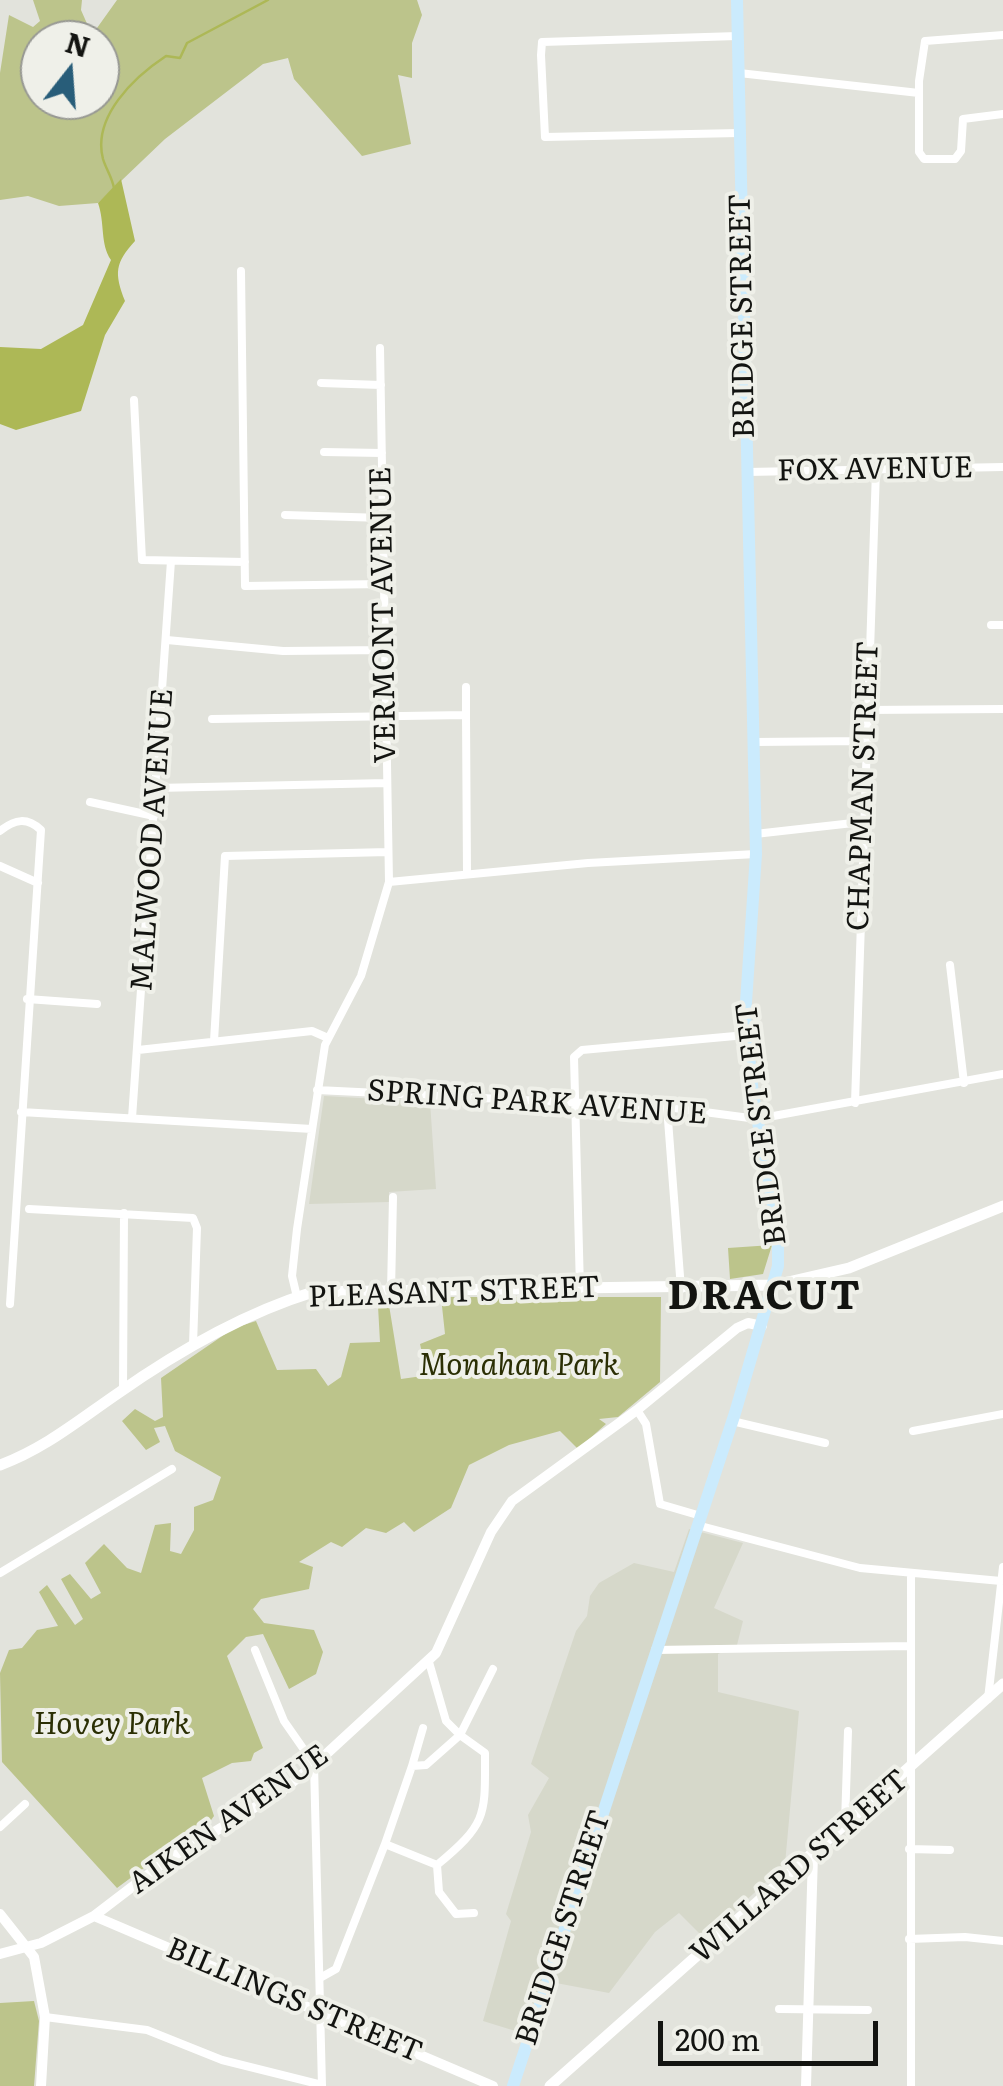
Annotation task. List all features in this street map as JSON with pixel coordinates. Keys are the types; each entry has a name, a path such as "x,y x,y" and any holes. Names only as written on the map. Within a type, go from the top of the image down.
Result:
{"main road":[{"name":"BRIDGE STREET","path":"513,2086 775,1285 778,1234 746,1035 756,854 737,0"},
{"name":"PLEASANT STREET","path":"0,1466 26,1456 194,1345 244,1317 296,1297 321,1292 391,1290 775,1285 849,1268 1003,1206"},
{"name":"WILLARD STREET","path":"550,2086 1003,1684"}],"street":[{"path":"738,36 542,42 545,137 740,132"},
{"path":"1003,36 925,40 919,93 919,152 924,159 956,159 961,151 963,118 1003,114"},
{"path":"738,72 919,93"},
{"path":"241,271 246,586 384,584"},
{"name":"VERMONT AVENUE","path":"296,1297 292,1276 317,1090 328,1038 361,976 389,882 380,348"},
{"path":"321,383 380,385"},
{"path":"134,400 142,560 245,562"},
{"path":"324,452 382,452"},
{"name":"FOX AVENUE","path":"747,472 1003,468"},
{"name":"CHAPMAN STREET","path":"855,1103 865,710 876,470"},
{"path":"284,515 382,518"},
{"name":"MALWOOD AVENUE","path":"132,1118 171,561"},
{"path":"990,625 1003,625"},
{"path":"166,640 283,651 385,650"},
{"path":"466,688 468,874"},
{"path":"865,710 1003,709"},
{"path":"212,719 466,715"},
{"path":"754,742 864,742"},
{"path":"156,788 387,783"},
{"path":"90,802 154,816"},
{"path":"0,831 18,820 31,822 41,830 10,1304"},
{"path":"755,834 862,822"},
{"path":"214,1041 225,856 388,852"},
{"path":"389,882 756,854"},
{"path":"0,866 38,883"},
{"path":"950,965 964,1083"},
{"path":"27,999 98,1004"},
{"path":"138,1050 312,1031 328,1038"},
{"path":"580,1289 573,1077 578,1054 746,1035"},
{"name":"SPRING PARK AVENUE","path":"317,1090 667,1108 758,1119 1003,1074"},
{"path":"667,1108 681,1289"},
{"path":"21,1112 312,1129"},
{"path":"391,1290 393,1197"},
{"path":"29,1210 193,1218 198,1228 194,1345"},
{"path":"123,1390 124,1213"},
{"name":"AIKEN AVENUE","path":"0,1954 29,1947 94,1916 166,1860 282,1791 428,1662 491,1532 512,1501 637,1410 737,1328 748,1323 762,1326"},
{"path":"637,1410 646,1424 660,1504 800,1555 911,1574 1001,1581"},
{"path":"913,1431 1003,1414"},
{"path":"732,1422 825,1443"},
{"path":"0,1573 172,1470"},
{"path":"988,1698 1003,1567"},
{"path":"911,1574 911,2086"},
{"path":"656,1650 910,1646"},
{"path":"46,2017 147,2030 222,2060 322,2085 314,1764 284,1721 254,1650"},
{"path":"428,1662 446,1721 484,1753 484,1814 464,1842 438,1865"},
{"path":"412,1766 426,1765 460,1735 493,1669"},
{"path":"320,1978 336,1969 385,1844 423,1728"},
{"path":"845,1827 848,1731"},
{"path":"0,1827 25,1804"},
{"path":"385,1844 438,1865"},
{"path":"909,1849 950,1850"},
{"path":"806,2086 814,1855"},
{"path":"438,1865 439,1892 456,1914 474,1913"},
{"path":"0,1914 29,1947 46,2017 41,2086"},
{"name":"BILLINGS STREET","path":"94,1916 494,2086"},
{"path":"909,1939 965,1937 1003,1942"},
{"path":"780,2009 868,2010"}],"shaded area":[{"path":"121,179 135,241 118,269 125,301 105,335 81,411 16,430 0,424 0,347 41,349 83,325 111,260 98,203"},
{"path":"324,1096 430,1102 436,1189 389,1192 389,1202 309,1204"},
{"path":"689,1529 743,1543 714,1608 743,1621 737,1645 718,1654 718,1692 799,1711 785,1864 705,1939 679,1913 655,1932 609,1993 556,1983 538,2038 483,2021 511,1921 506,1914 531,1832 528,1815 549,1778 531,1764 576,1631 587,1616 590,1596 599,1583 634,1563 674,1572"}],"green space":[{"path":"33,0 82,0 85,20 40,20"},
{"path":"117,0 417,0 422,15 412,43 412,78 398,75 411,144 362,156 294,79 288,58 263,64 165,139 98,203 59,206 28,196 0,200 0,73 9,15 20,20 20,120 120,120 120,20 103,20"},
{"path":"772,1245 763,1274 730,1279 728,1248"},
{"path":"441,1297 661,1297 660,1382 618,1417 599,1419 606,1424 578,1449 560,1431 509,1445 469,1465 451,1508 414,1532 404,1522 386,1533 366,1528 342,1547 331,1542 299,1562 313,1567 309,1589 261,1599 253,1609 264,1623 314,1630 323,1652 316,1674 289,1689 263,1634 246,1637 227,1656 263,1748 254,1753 251,1761 232,1763 202,1778 214,1816 206,1827 202,1825 117,1888 2,1762 0,1673 9,1650 22,1648 37,1630 58,1626 39,1592 47,1585 75,1625 83,1619 61,1579 70,1574 91,1599 101,1593 85,1563 104,1544 127,1568 141,1573 155,1525 171,1523 170,1551 181,1554 194,1530 194,1507 213,1500 221,1477 175,1451 165,1426 154,1428 160,1442 146,1450 122,1421 135,1409 155,1421 163,1417 161,1378 234,1328 256,1321 277,1370 316,1369 328,1386 341,1377 350,1343 380,1342 378,1306 389,1305 401,1379 444,1373 442,1363 423,1357 420,1344 445,1334"},
{"path":"34,2001 39,2021 34,2086 0,2086 0,2003"}],"waterway":[{"path":"114,188 101,143 118,100 166,56 180,58 187,43 268,0"}],"district":[{"name":"DRACUT","path":"765,1297"}],"park label":[{"name":"Monahan Park","path":"519,1366"},
{"name":"Hovey Park","path":"112,1725"}]}
